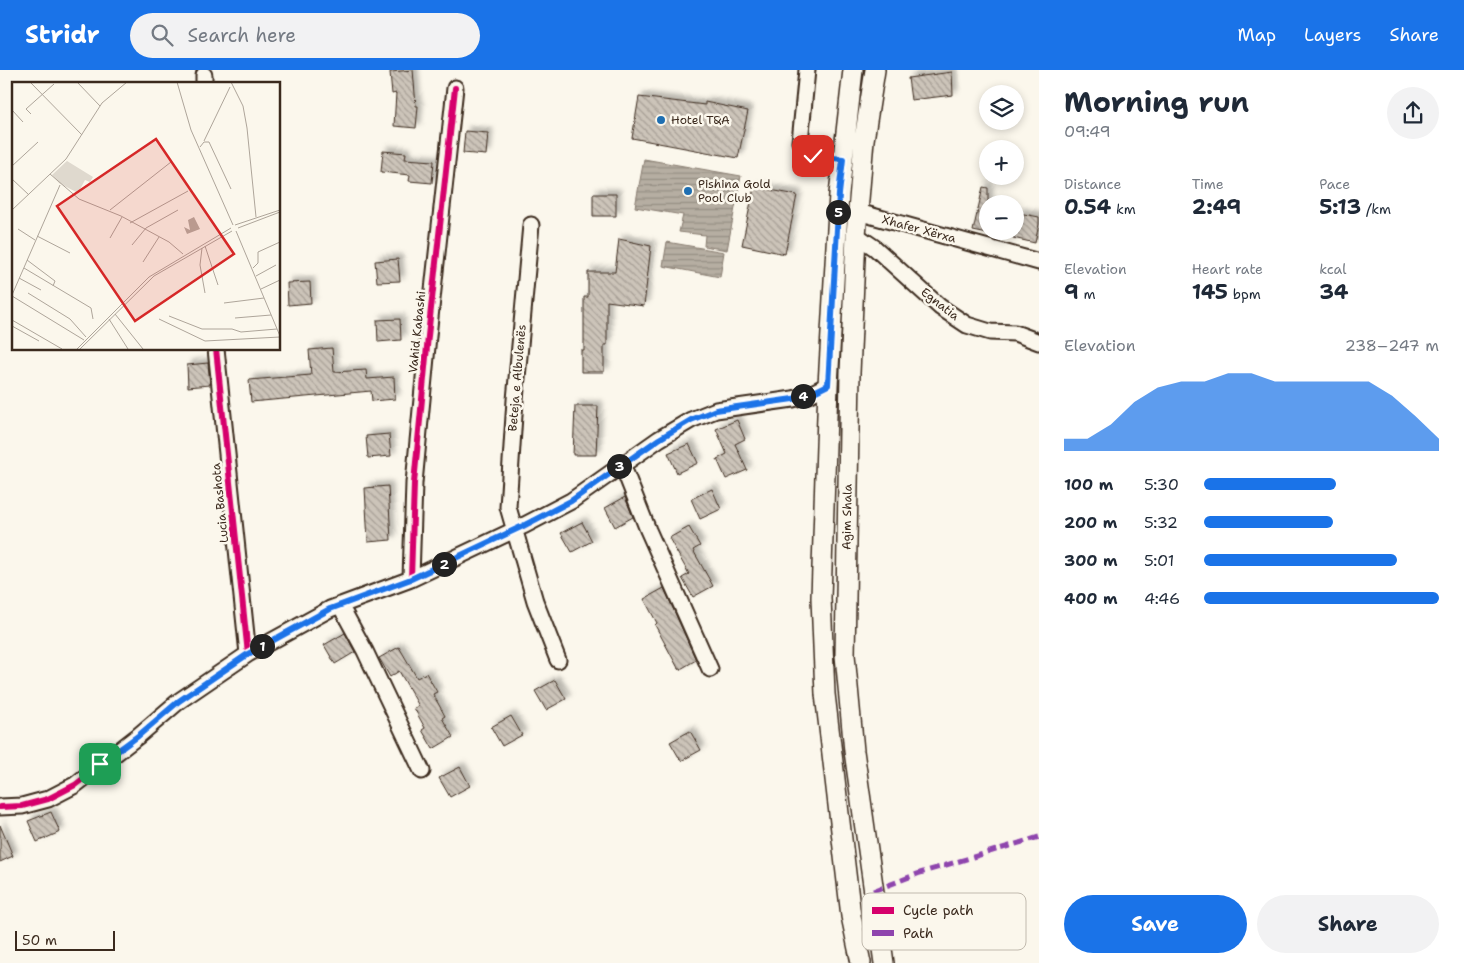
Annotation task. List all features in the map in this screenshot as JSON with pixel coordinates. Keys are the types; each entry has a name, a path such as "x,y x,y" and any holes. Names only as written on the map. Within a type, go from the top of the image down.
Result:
{"main road":[{"name":"Agim Shala","path":"853,70 839,194 828,385 821,598 825,694 851,916 861,963"},
{"name":"Agim Shala","path":"874,893 854,750 845,655 850,374 856,235 864,140 875,70"},
{"name":"Agim Shala","path":"882,950 884,963"}],"street":[{"path":"807,70 800,142 804,151 813,156 843,159"},
{"name":"Vahid Kabashi","path":"411,579 414,483 455,88"},
{"name":"Xhafer Xërxa","path":"858,212 1039,262"},
{"name":"Beteja e Albulenës","path":"531,225 515,400 508,507 535,601 558,660"},
{"name":"Egnatia","path":"856,235 875,248 940,307 967,325 990,332 1015,333 1039,342"},
{"name":"Lucia Bashota","path":"216,350 248,654"},
{"path":"0,808 22,806 48,799 75,785 179,701 248,654 330,609 411,579 571,501 659,439 691,420 716,410 793,399 808,395 828,385"},
{"path":"622,464 648,530 710,669"},
{"path":"340,605 365,650 422,771"}],"shaded area":[{"name":"Pishina Gold Pool Club","path":"644,159 741,176 727,250 704,246 705,235 679,232 683,215 635,207"},
{"path":"667,242 724,252 720,277 663,266"}],"building":[{"path":"413,70 416,106 418,106 416,128 394,126 396,93 392,94 390,72"},
{"path":"952,72 953,95 911,100 908,78"},
{"path":"639,97 705,105 705,102 748,111 738,158 632,138"},
{"path":"465,131 488,133 486,155 463,153"},
{"path":"383,151 406,153 405,159 434,161 432,183 409,181 410,175 381,172"},
{"path":"754,187 797,195 785,254 742,245"},
{"path":"983,187 988,188 988,195 981,195"},
{"path":"593,194 616,194 616,216 593,216"},
{"path":"979,205 979,232 973,231"},
{"path":"1024,214 1039,217 1035,243 1022,240 1024,240"},
{"path":"619,239 651,246 644,306 607,301 607,345 604,345 604,372 581,372 581,350 584,350 584,297 588,297 588,272 615,272"},
{"path":"398,259 400,281 377,282 375,261"},
{"path":"310,282 311,303 288,305 287,283"},
{"path":"400,319 401,340 378,342 377,320"},
{"path":"332,348 334,372 366,370 367,379 394,377 395,399 372,401 371,391 251,402 249,380 311,375 309,350"},
{"path":"208,363 210,385 188,387 187,365"},
{"path":"575,406 598,406 596,455 573,455"},
{"path":"737,420 745,439 735,444 747,470 726,479 717,459 727,454 716,429"},
{"path":"389,434 391,456 368,458 366,436"},
{"path":"689,444 698,463 677,473 668,453"},
{"path":"388,486 391,540 368,542 365,488"},
{"path":"712,489 721,509 700,519 691,499"},
{"path":"625,497 633,517 615,527 605,508"},
{"path":"582,522 592,541 572,552 561,533"},
{"path":"689,527 700,546 693,550 713,586 693,597 682,578 689,574 669,538"},
{"path":"664,588 696,660 679,670 655,625 657,623 644,599"},
{"path":"345,633 355,652 335,664 324,645"},
{"path":"399,647 417,678 426,673 437,692 433,694 445,716 442,718 453,737 433,749 422,730 425,728 414,708 419,706 399,671 390,677 379,658"},
{"path":"555,680 566,699 546,710 535,691"},
{"path":"511,716 522,735 502,746 491,727"},
{"path":"690,731 701,750 681,761 670,742"},
{"path":"460,767 470,786 450,797 439,778"},
{"path":"51,812 60,832 37,842 28,821"},
{"path":"0,825 13,856 0,862"}],"marked path":[{"path":"873,891 920,873 1039,837"}],"cycle path":[{"path":"411,579 414,483 455,88"},
{"path":"216,350 248,654"},
{"path":"0,807 22,806 48,799 75,785 179,701 248,654 330,609 411,579 571,501 659,439 691,420 716,410 793,399 808,395 828,385"}],"place":[{"name":"Hotel T&A","path":"661,120"},
{"name":"Pishina Gold Pool Club","path":"688,191"}],"route":[{"path":"100,764 138,736 179,701 248,654 330,609 411,579 571,501 659,439 691,420 716,410 793,399 808,395 828,385 839,194 843,159 813,156"}]}
